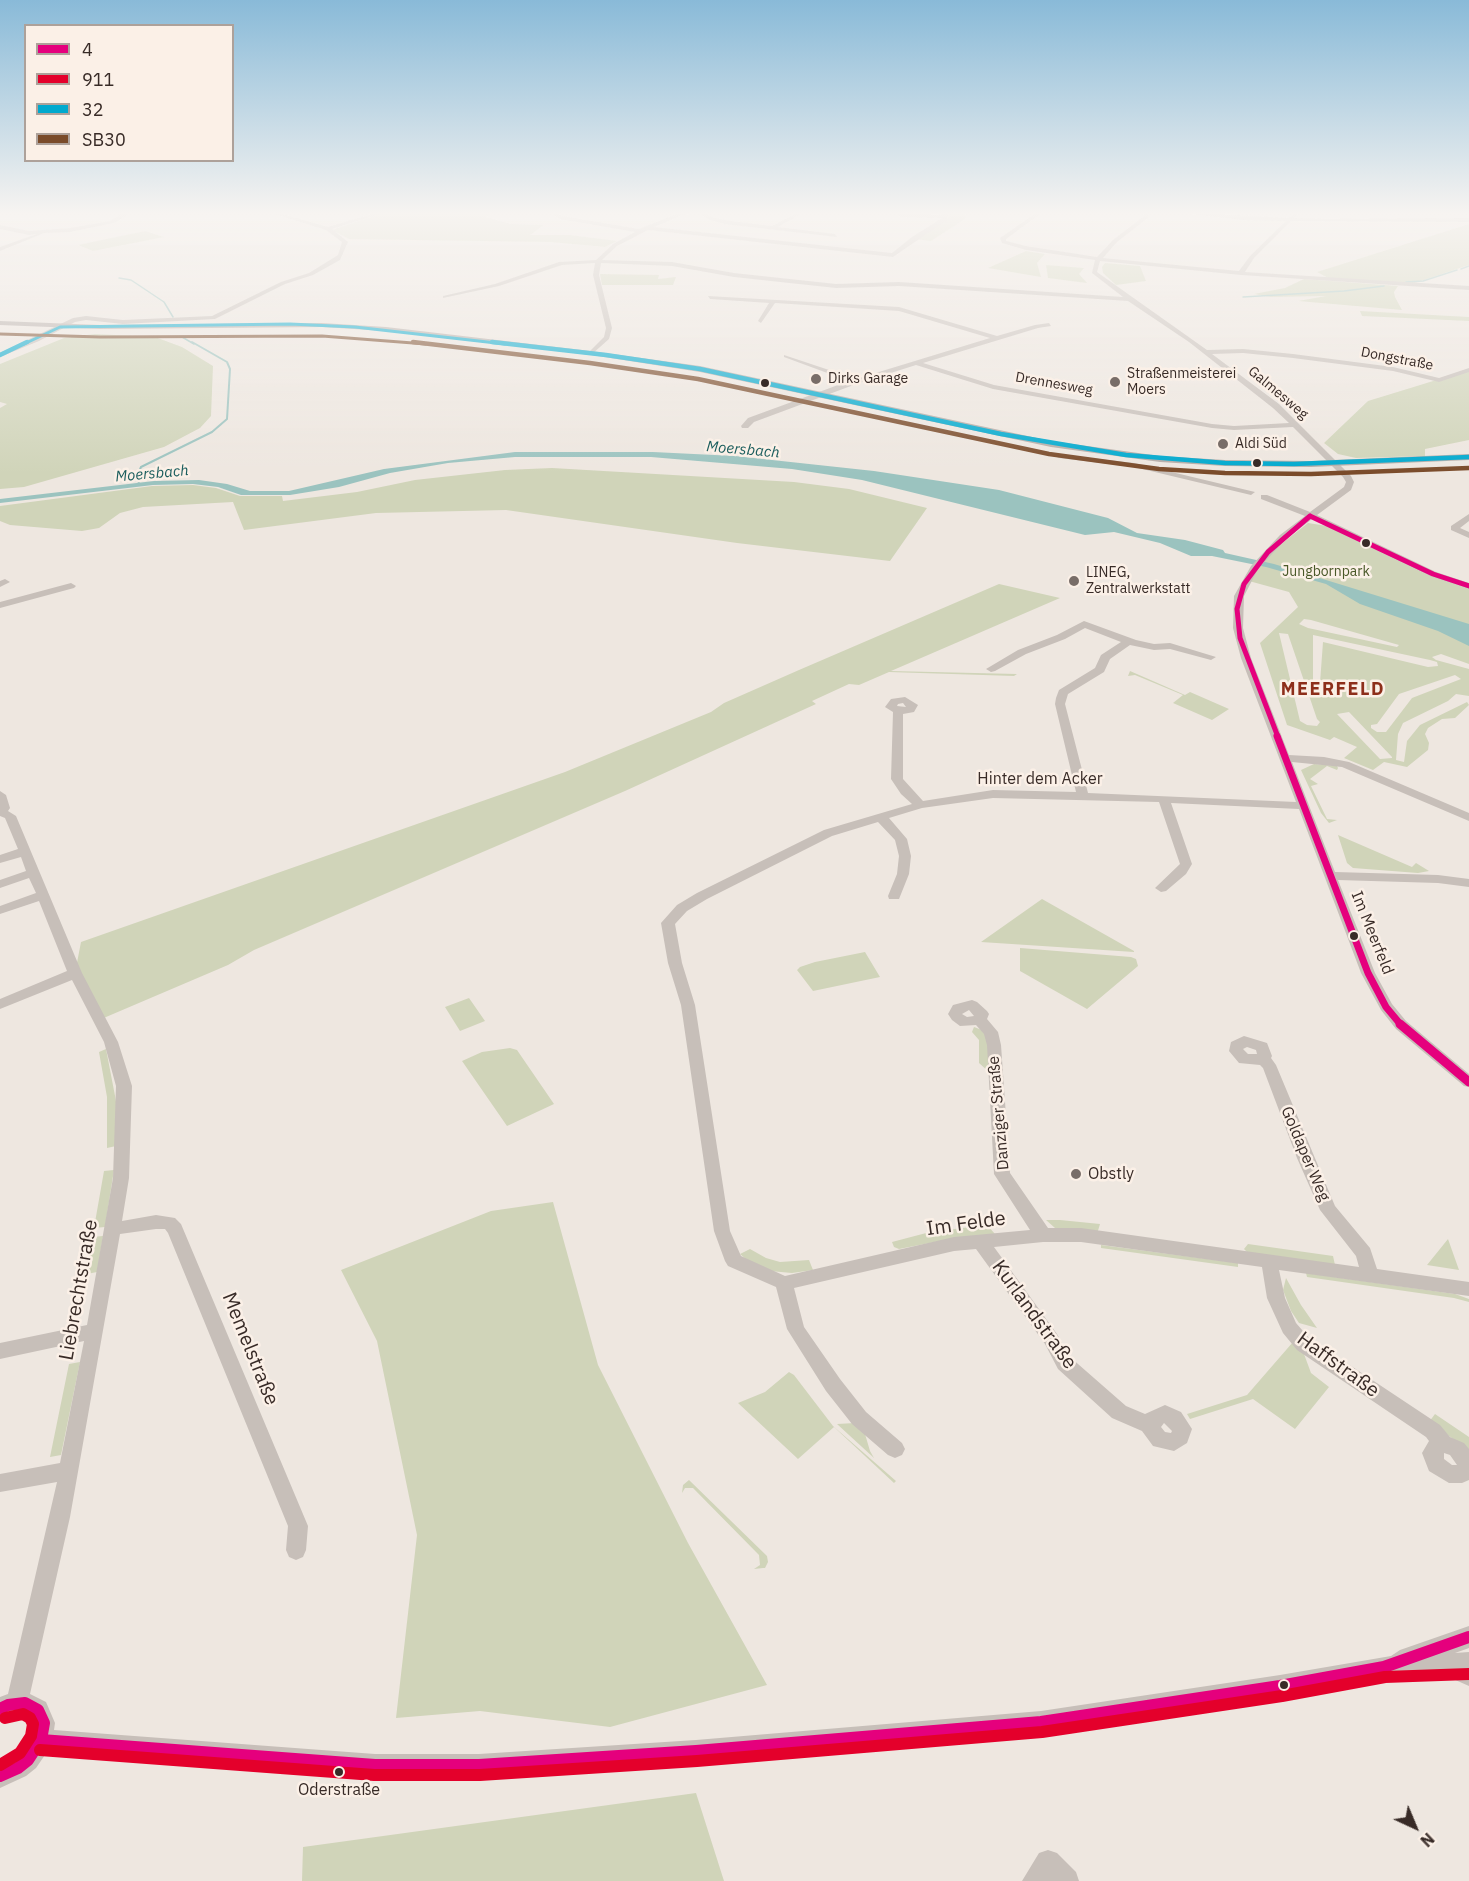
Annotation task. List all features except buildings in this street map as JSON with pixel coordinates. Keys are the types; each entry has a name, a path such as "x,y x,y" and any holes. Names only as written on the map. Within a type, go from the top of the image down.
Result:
{"main road":[{"path":"0,323 65,326 322,325 386,329 591,353 700,369 1090,451 1225,463 1334,464 1469,458"}],"street":[{"path":"37,337 86,318 114,322 213,318 251,299"},
{"path":"591,353 606,338 609,328 602,299"},
{"path":"738,299 906,310 996,338"},
{"name":"Galmesweg","path":"1128,299 1206,352 1276,406 1334,464"},
{"path":"761,321 773,301"},
{"path":"28,343 44,332 32,325"},
{"path":"745,426 751,420 856,381 1036,326 1049,325"},
{"path":"0,355 65,326"},
{"name":"Dongstraße","path":"1206,352 1243,351 1293,356 1394,369 1439,380 1469,370"},
{"path":"786,356 856,381"},
{"name":"Drennesweg","path":"916,363 993,387 1212,426 1234,428 1296,425"},
{"path":"1059,456 1127,463 1251,492"},
{"name":"Im Meerfeld","path":"1334,464 1347,476 1350,485 1283,537 1261,559 1239,596 1238,628 1246,658 1368,973 1386,1007 1410,1034 1469,1082"},
{"path":"1264,497 1310,516 1432,574 1469,586"},
{"path":"1469,517 1454,528 1469,536"},
{"path":"1,603 71,586"},
{"path":"992,669 1022,652 1084,624 1128,642 1154,647 1170,646 1211,657"},
{"path":"1083,796 1060,698 1064,692 1100,670 1104,657 1128,642"},
{"path":"898,711 897,778 905,791 920,805"},
{"path":"1285,758 1328,760 1345,764 1469,817"},
{"path":"1275,803 1297,788"},
{"name":"Hinter dem Acker","path":"784,1283 734,1261 722,1231 688,1005 675,963 668,923 674,915 702,896 828,833 920,805 993,794 1275,803 1303,806"},
{"name":"Liebrechtstraße","path":"0,795 4,808 1,812 10,816 75,973 111,1042 124,1086 121,1178 95,1331 60,1517 9,1706"},
{"path":"1161,888 1182,872 1186,864 1164,799"},
{"path":"880,816 901,839 904,856 903,874 894,896"},
{"path":"0,859 25,851"},
{"path":"0,884 33,873"},
{"path":"1332,876 1438,879 1469,883"},
{"path":"0,910 44,895"},
{"path":"0,1004 75,973"},
{"name":"Danziger Straße","path":"979,1020 991,1032 994,1045 1002,1174 1043,1235"},
{"name":"Goldaper Weg","path":"1262,1059 1269,1065 1328,1210 1364,1253 1370,1275"},
{"name":"Memelstraße","path":"112,1229 156,1222 170,1223 175,1229 298,1526 296,1550"},
{"name":"Im Felde","path":"784,1283 886,1258 981,1242 1043,1235 1081,1235 1469,1289"},
{"name":"Kurlandstraße","path":"981,1242 1051,1339 1064,1363 1119,1412 1150,1425"},
{"name":"Haffstraße","path":"1269,1261 1276,1298 1289,1328 1303,1344 1433,1431 1443,1444"},
{"path":"784,1283 796,1329 820,1367 859,1418 895,1449"},
{"path":"0,1351 95,1331"},
{"path":"0,1483 68,1471"},
{"path":"1384,1667 1469,1637"},
{"path":"41,1740 375,1765 478,1765 696,1751 1041,1722 1280,1686 1384,1667 1469,1663"},
{"path":"1444,1664 1469,1676"},
{"path":"0,1776 18,1768 28,1760 41,1740 44,1723 38,1710 25,1703 9,1706"},
{"path":"1034,1881 1048,1862 1067,1881"}],"green space":[{"path":"1310,299 1396,299 1402,310 1298,301"},
{"path":"1360,311 1469,317 1469,321 1362,316"},
{"path":"95,334 155,337 182,347 213,366 211,416 200,428 164,447 24,487 0,489 0,408 7,404 0,402 0,364 64,338"},
{"path":"1469,370 1469,440 1425,449 1425,456 1356,458 1338,454 1324,443 1368,401"},
{"path":"552,468 794,482 849,489 927,508 890,561 737,543 506,510 376,513 244,530 233,502 143,507 120,513 99,528 82,531 10,525 0,521 0,506 152,486 193,485 216,488 240,496 282,496 283,501 357,492 415,480 505,470"},
{"name":"Jungbornpark","path":"1308,523 1327,526 1428,575 1469,589 1469,664 1441,654 1432,657 1469,669 1469,696 1456,694 1448,701 1403,723 1398,734 1396,760 1404,762 1407,741 1420,725 1467,702 1469,705 1455,718 1442,719 1428,728 1425,734 1429,743 1428,750 1407,767 1384,762 1373,770 1344,758 1357,747 1334,737 1330,740 1287,725 1260,643 1298,607 1289,592 1249,581 1262,562","holes":["1304,619 1311,620 1399,645 1397,647 1308,628 1299,624","1279,633 1288,634 1320,722 1317,726 1307,725 1300,721","1313,635 1430,660 1437,662 1438,666 1428,667 1323,642 1320,683 1313,682","1455,675 1461,679 1412,698 1386,732 1377,732 1371,728 1371,725 1377,724 1399,694","1349,712 1392,757 1380,759 1337,714"]},
{"path":"999,584 1060,598 891,671 1017,674 1014,676 889,672 859,685 849,684 812,701 816,704 625,791 254,950 228,965 99,1020 75,973 81,942 565,772 711,712 724,703"},
{"path":"1130,671 1185,695 1190,692 1229,709 1212,720 1173,703 1183,695 1135,675 1128,676"},
{"path":"1314,764 1337,766 1338,768 1337,770 1327,766 1310,779 1318,784 1311,786 1327,819 1337,820 1329,823 1321,813 1301,770"},
{"path":"1338,835 1412,867 1416,863 1429,871 1418,873 1353,868 1347,863"},
{"path":"1042,899 1134,951 1134,952 981,942"},
{"path":"1020,948 1131,957 1136,959 1138,966 1087,1009 1020,971"},
{"path":"865,952 880,977 813,991 797,970 815,962"},
{"path":"469,998 485,1021 460,1031 445,1007"},
{"path":"974,1027 982,1030 988,1039 989,1072 979,1063 979,1040 972,1032"},
{"path":"510,1048 517,1050 554,1104 507,1126 462,1061 482,1052"},
{"path":"106,1049 116,1101 116,1146 107,1148 107,1097 99,1052"},
{"path":"114,1170 105,1227 94,1228 104,1171"},
{"path":"553,1202 598,1365 688,1543 767,1685 610,1727 480,1711 396,1718 417,1535 377,1341 341,1270 491,1211"},
{"path":"1046,1220 1100,1224 1097,1234 1055,1228"},
{"path":"987,1225 995,1234 899,1249 894,1247 892,1242 930,1232"},
{"path":"103,1236 97,1272 87,1274 92,1237"},
{"path":"1448,1239 1459,1270 1427,1265"},
{"path":"1248,1244 1333,1256 1335,1265 1248,1253 1244,1249"},
{"path":"1101,1245 1238,1263 1238,1267 1101,1248"},
{"path":"750,1249 766,1258 780,1262 809,1260 813,1270 792,1273 770,1271 740,1254"},
{"path":"1306,1273 1455,1294 1469,1299 1469,1302 1307,1277"},
{"path":"1286,1278 1317,1328 1299,1323 1291,1311 1283,1290"},
{"path":"1293,1342 1304,1354 1311,1373 1329,1387 1295,1429 1253,1399 1190,1419 1187,1414 1247,1395"},
{"path":"80,1362 61,1455 50,1457 69,1364"},
{"path":"789,1372 794,1375 833,1426 896,1481 894,1483 834,1427 798,1459 738,1403 765,1392"},
{"path":"1435,1414 1469,1437 1469,1450 1429,1422"},
{"path":"855,1423 865,1434 874,1458 837,1424"},
{"path":"689,1480 767,1556 768,1562 765,1568 754,1569 760,1565 759,1555 693,1488 685,1488 682,1493 683,1485"},
{"path":"696,1793 724,1881 302,1881 303,1847"}],"water":[{"name":"Moersbach","path":"515,452 653,452 735,456 874,471 999,490 1108,518 1137,533 1185,540 1223,550 1225,553 1274,564 1469,624 1469,646 1438,631 1360,604 1326,584 1266,567 1212,556 1191,556 1160,543 1114,532 1085,535 862,480 792,469 651,457 515,457 448,463 390,473 339,487 290,495 241,495 218,487 193,484 153,485 0,503 0,499 154,481 199,480 227,484 250,491 289,491 384,469"}],"waterway":[{"path":"159,299 164,302 173,317"},
{"path":"182,337 194,344"},
{"path":"139,485 138,474 141,467 212,432 227,419 230,369 227,362 192,342"}],"transit line":[{"name":"32","path":"0,355 60,327 290,324 355,327 606,355 700,369 1001,434 1126,455 1225,463 1294,464 1469,457"},
{"name":"SB30","path":"0,334 100,337 322,336 385,339 590,363 698,379 1049,454 1159,469 1225,473 1311,474 1469,468"},
{"name":"4","path":"1310,516 1268,552 1244,584 1237,609 1240,638 1368,973 1386,1007 1401,1025 1469,1082"},
{"name":"4","path":"1310,516 1433,574 1469,586"},
{"name":"4","path":"41,1740 375,1765 479,1765 696,1751 1041,1722 1280,1686 1384,1667 1469,1637"},
{"name":"911","path":"40,1750 374,1775 480,1775 697,1761 1042,1732 1282,1696 1385,1677 1469,1674"},
{"name":"4","path":"0,1709 8,1705 25,1703 38,1710 44,1723 41,1740 28,1760 18,1768 0,1776"},
{"name":"911","path":"0,1765 20,1753 31,1736 33,1724 30,1718 23,1714 5,1718"}],"place":[{"name":"Dirks Garage","path":"816,379"},
{"name":"Straßenmeisterei Moers","path":"1115,382"},
{"name":"Aldi Süd","path":"1223,444"},
{"name":"LINEG, Zentralwerkstatt","path":"1074,581"},
{"name":"Obstly","path":"1076,1174"},
{"name":"Oderstraße","path":"339,1772"}],"district":[{"name":"MEERFELD","path":"1333,690"}]}
